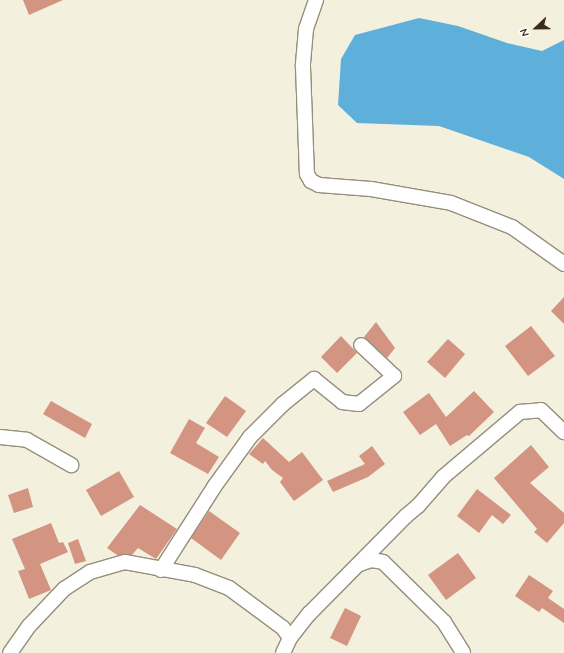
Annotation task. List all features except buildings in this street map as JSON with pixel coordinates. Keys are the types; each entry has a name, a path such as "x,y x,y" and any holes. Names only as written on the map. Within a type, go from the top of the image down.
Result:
{"street":[{"path":"316,0 306,29 303,67 307,174 311,181 318,185 371,189 451,203 512,227 564,264"},
{"path":"160,570 214,487 250,437 282,404 314,379 342,402 359,404 394,376 361,345"},
{"path":"283,653 290,638 309,614 406,516 418,506 443,477 520,412 541,410 564,432"},
{"path":"0,437 26,440 71,465"},
{"path":"360,564 371,560 383,562 444,622 463,653"},
{"path":"10,653 29,626 64,589 90,572 125,562 160,570 195,575 229,588 283,628 290,638"}],"water":[{"path":"419,18 458,26 507,43 542,51 564,40 564,179 529,157 439,126 357,123 338,105 341,59 355,35"}]}
